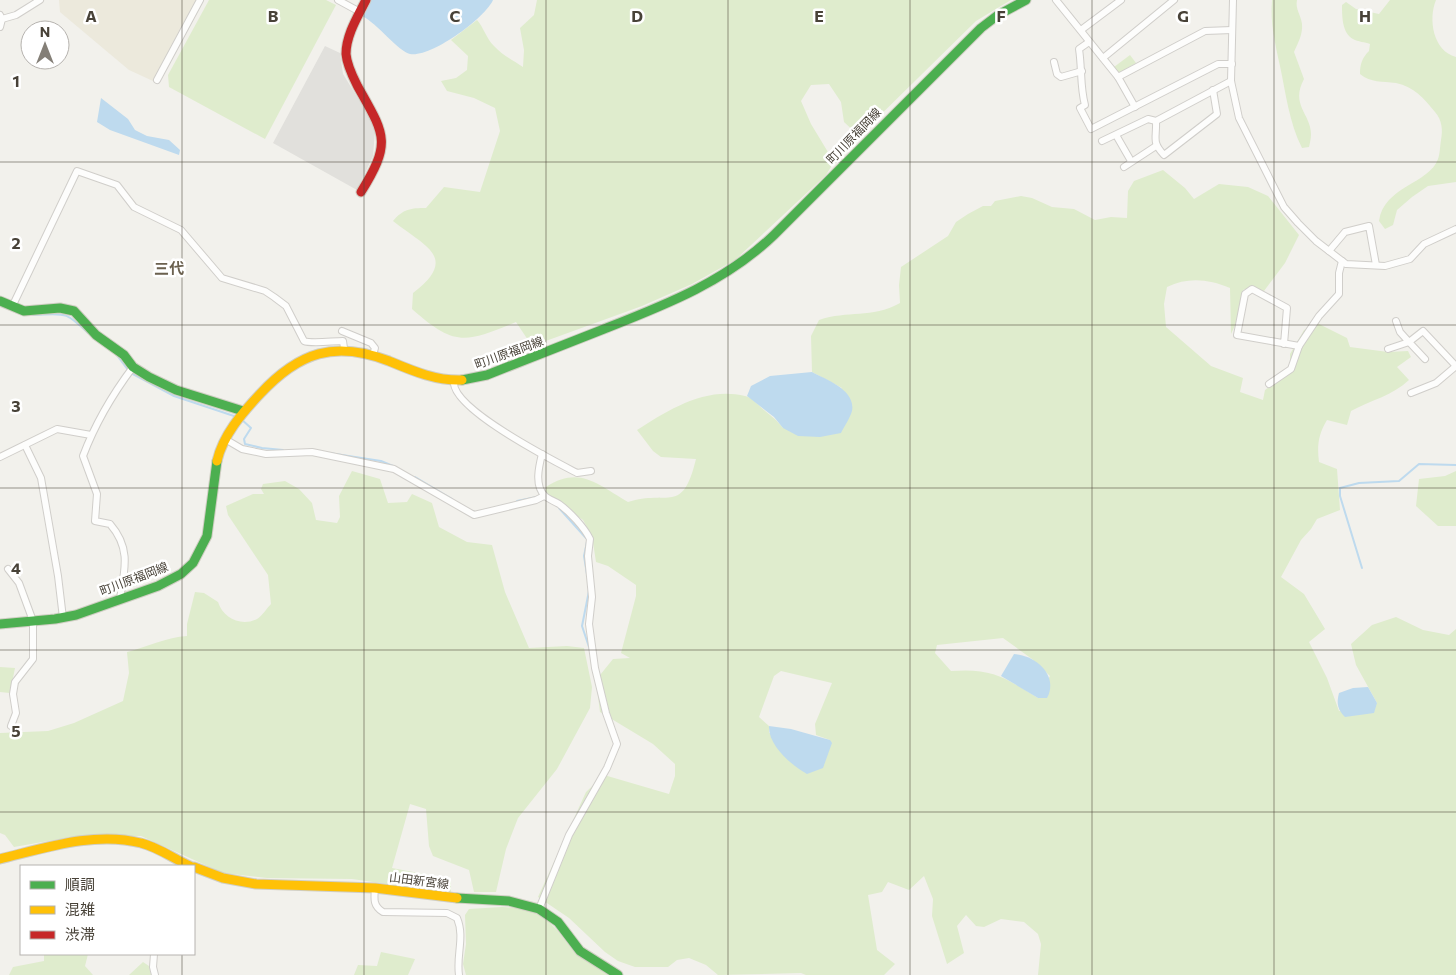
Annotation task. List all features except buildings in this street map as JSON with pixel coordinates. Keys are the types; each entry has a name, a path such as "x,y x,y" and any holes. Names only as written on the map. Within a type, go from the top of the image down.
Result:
{"main road":[{"path":"362,192 376,165 382,144 382,134 376,115 350,73 346,63 346,47 366,0"},
{"name":"町川原福岡線","path":"0,624 62,618 164,583 181,574 194,562 202,549 208,532 218,458 224,439 243,411 289,367 310,356 344,344 423,374 454,381 485,376 550,351 709,283 740,265 834,175 981,28 998,15 1026,0"},
{"path":"0,301 24,310 60,308 74,310 96,335 124,355 133,367 149,377 176,390 243,411"},
{"name":"山田新宮線","path":"0,859 53,845 123,840 142,843 188,865"},
{"name":"山田新宮線","path":"195,868 224,878 256,884 375,888 458,898 509,901 539,909 558,922 580,951 618,975"}],"street":[{"path":"0,27 1,17 16,15 40,0"},
{"path":"157,80 200,0"},
{"path":"338,0 360,12"},
{"path":"1056,0 1118,77 1135,107"},
{"path":"1081,30 1121,0"},
{"path":"1103,58 1174,0"},
{"path":"1233,0 1231,81 1246,134 1284,207 1298,223 1346,264 1385,266 1410,259 1424,244 1456,229"},
{"path":"1118,77 1205,31 1232,30"},
{"path":"1089,42 1079,50 1082,71 1081,90 1085,105 1080,108 1091,129 1218,64 1232,64"},
{"path":"1054,62 1057,74 1061,76 1082,71"},
{"path":"1102,142 1148,119 1156,121 1231,81"},
{"path":"1156,121 1156,146 1164,155 1216,114 1213,90"},
{"path":"1116,135 1131,162"},
{"path":"1124,167 1156,146"},
{"path":"12,307 77,171 117,185 134,207 181,230 213,271 222,278 265,291 286,306 294,320 297,331 308,343 310,356"},
{"path":"1329,251 1345,232 1369,226 1376,265"},
{"path":"1269,384 1291,369 1299,346 1319,316 1339,294 1339,273 1342,260"},
{"path":"1284,344 1287,308 1252,289 1247,290 1244,294 1237,335 1284,344 1299,346"},
{"path":"1396,321 1400,332 1425,359"},
{"path":"342,331 371,343 376,348 373,355"},
{"path":"1388,349 1409,342 1423,331 1456,366 1436,383 1411,393"},
{"path":"308,343 324,340 344,344 356,336"},
{"path":"120,598 125,569 124,552 119,534 110,524 95,521 97,494 83,456 90,435 111,397 133,367"},
{"path":"454,381 453,386 458,394 496,427 577,473 591,472"},
{"path":"0,457 57,429 90,435"},
{"path":"224,439 242,448 266,454 312,452 394,469 474,515 536,500 544,496"},
{"path":"25,445 41,478 49,518 62,618"},
{"path":"539,909 568,835 607,768 617,744 598,677 589,624 592,597 588,556 590,539 587,532 559,504 544,496 538,478 542,454"},
{"path":"8,569 19,583 33,621 33,659 15,682 12,694 16,713 11,726"},
{"path":"375,888 373,901 377,908 383,912 447,913 457,918 461,928 457,964 459,975"},
{"path":"154,955 153,967 155,975"}],"shaded area":[{"path":"59,0 196,0 153,81 129,70 60,12"},
{"path":"325,46 340,53 343,74 372,121 375,131 373,156 357,190 273,143"}],"green space":[{"path":"209,0 326,0 336,5 265,139 169,87 168,75"},
{"path":"537,0 1011,0 976,21 859,136 844,122 841,102 829,84 811,85 801,101 811,124 834,162 826,175 735,260 692,284 642,306 532,346 516,322 484,334 461,338 439,330 412,309 413,293 427,281 434,270 436,261 425,245 393,221 400,214 408,210 426,208 444,187 480,192 500,131 495,108 474,98 447,91 441,81 456,78 467,70 468,56 451,40 477,20 494,46 523,67 524,50 520,28 534,15"},
{"path":"1272,0 1297,0 1302,31 1294,52 1304,79 1299,96 1302,109 1310,127 1309,147 1302,148 1291,118 1273,33"},
{"path":"1390,0 1436,0 1433,16 1434,33 1442,48 1448,54 1456,57 1456,182 1428,186 1397,210 1393,225 1385,229 1379,221 1383,209 1397,193 1426,174 1433,167 1439,157 1442,133 1441,122 1437,115 1423,98 1413,90 1396,83 1373,80 1360,74 1362,61 1369,51 1370,44 1355,40 1349,36 1343,24 1342,5 1346,2 1356,9 1379,14"},
{"path":"1130,55 1136,63 1119,73 1114,67"},
{"path":"1163,170 1185,188 1194,199 1219,184 1248,187 1268,196 1299,235 1285,263 1264,291 1251,287 1243,290 1239,317 1231,334 1230,288 1198,280 1167,287 1164,304 1166,327 1211,366 1243,378 1240,392 1263,400 1265,390 1279,380 1290,366 1290,354 1304,330 1317,323 1347,338 1350,347 1388,352 1408,351 1411,357 1397,367 1409,380 1388,394 1351,411 1347,425 1327,420 1319,441 1319,462 1337,469 1340,510 1317,519 1301,540 1281,577 1304,594 1325,629 1309,642 1327,678 1339,711 1377,703 1356,665 1351,644 1372,625 1396,617 1423,630 1449,635 1456,629 1456,975 1038,975 1041,944 1038,934 1024,922 1001,919 984,927 976,926 966,915 957,926 964,953 947,964 932,916 933,899 924,876 909,890 888,882 882,892 868,895 877,950 895,964 884,975 806,975 801,973 718,975 706,965 689,958 677,960 668,967 635,967 618,961 605,952 569,918 538,897 586,792 604,775 669,794 675,776 675,764 653,744 600,712 596,680 613,659 630,658 621,653 636,596 636,585 608,566 596,562 592,536 583,520 546,494 546,487 569,478 579,478 598,484 628,502 672,497 679,494 691,477 696,459 661,457 653,451 637,430 661,415 688,402 716,394 730,394 750,398 783,428 842,388 812,372 811,336 819,320 840,315 879,311 900,303 901,267 948,236 956,222 983,206 991,206 995,201 1021,196 1032,198 1052,207 1074,209 1095,220 1111,217 1127,218 1128,191 1134,181","holes":["1003,638 1032,659 1050,676 1038,698 1016,684 988,673 965,670 951,671 935,653 937,645","781,671 832,683 815,724 816,735 830,740 769,733 769,726 759,717 774,676"]},
{"path":"352,471 380,479 388,503 407,502 412,494 432,503 439,527 467,542 492,545 505,592 529,648 567,646 584,648 592,687 590,708 557,769 518,818 506,849 496,892 474,892 469,870 433,856 429,846 426,809 410,804 392,868 451,879 451,893 352,879 267,878 223,873 141,836 71,837 14,847 5,835 0,833 0,733 48,731 74,723 123,701 129,673 127,652 164,640 187,636 187,624 195,592 204,593 218,602 224,613 233,620 245,622 259,618 271,604 268,575 228,515 226,506 253,494 264,494 261,489 263,484 285,481 299,489 312,503 316,520 337,523 340,517 339,496"},
{"path":"1456,471 1456,526 1438,526 1416,506 1419,479 1445,476"},
{"path":"0,667 15,668 10,693 0,692"},
{"path":"520,908 543,916 575,953 608,975 466,975 463,964 466,944 465,915 469,909"},
{"path":"381,952 415,959 408,975 354,975 358,965 377,966"},
{"path":"44,955 88,955 85,966 93,975 9,975 13,967 44,961"},
{"path":"143,962 149,966 151,975 129,975"}],"water":[{"path":"370,0 493,0 480,17 456,35 431,50 419,54 410,54 405,52 362,16"},
{"path":"101,98 128,119 135,130 147,136 169,140 180,150 179,155 110,130 97,122"},
{"path":"812,372 832,382 850,397 852,411 841,433 820,437 798,436 783,428 774,417 747,396 751,386 770,376"},
{"path":"1014,654 1030,658 1043,668 1050,682 1047,698 1038,698 1001,676"},
{"path":"1368,687 1377,703 1374,713 1345,717 1338,706 1339,693 1353,688"},
{"path":"769,726 791,729 830,740 832,743 823,768 807,774 794,765 776,747 772,740"}],"waterway":[{"path":"33,315 64,315 74,320 88,333"},
{"path":"94,338 110,349"},
{"path":"116,354 128,370"},
{"path":"131,373 174,396 237,417"},
{"path":"241,419 251,428 244,439 245,444 283,450"},
{"path":"329,453 381,461 393,466"},
{"path":"1362,568 1340,496 1340,488 1359,483 1399,481 1419,464 1456,465"},
{"path":"415,477 452,499"},
{"path":"517,501 537,497"},
{"path":"559,508 586,538"},
{"path":"587,542 584,556 587,574"},
{"path":"589,591 582,626 590,650"}],"traffic: fast":[{"path":"462,380 487,375 649,311 694,291 735,266 774,235 981,28 998,15 1026,0"},
{"path":"0,301 24,311 60,308 74,311 96,335 124,355 133,367 149,377 176,390 243,411"},
{"path":"0,624 55,619 76,615 158,586 181,574 193,563 207,536 217,461"},
{"path":"457,898 509,901 539,909 558,922 580,951 618,975"}],"traffic: slow":[{"path":"217,461 228,433 260,394 289,368 319,354 335,351 352,351 389,361 425,375 443,379 462,380"},
{"path":"0,859 70,842 106,839 141,843 160,850 188,865"},
{"path":"195,867 223,878 256,884 375,888 457,898"}],"traffic: jam":[{"path":"361,192 371,175 381,149 379,128 358,87 346,54 350,33 366,0"}],"district":[{"name":"三代","path":"169,269"}]}
